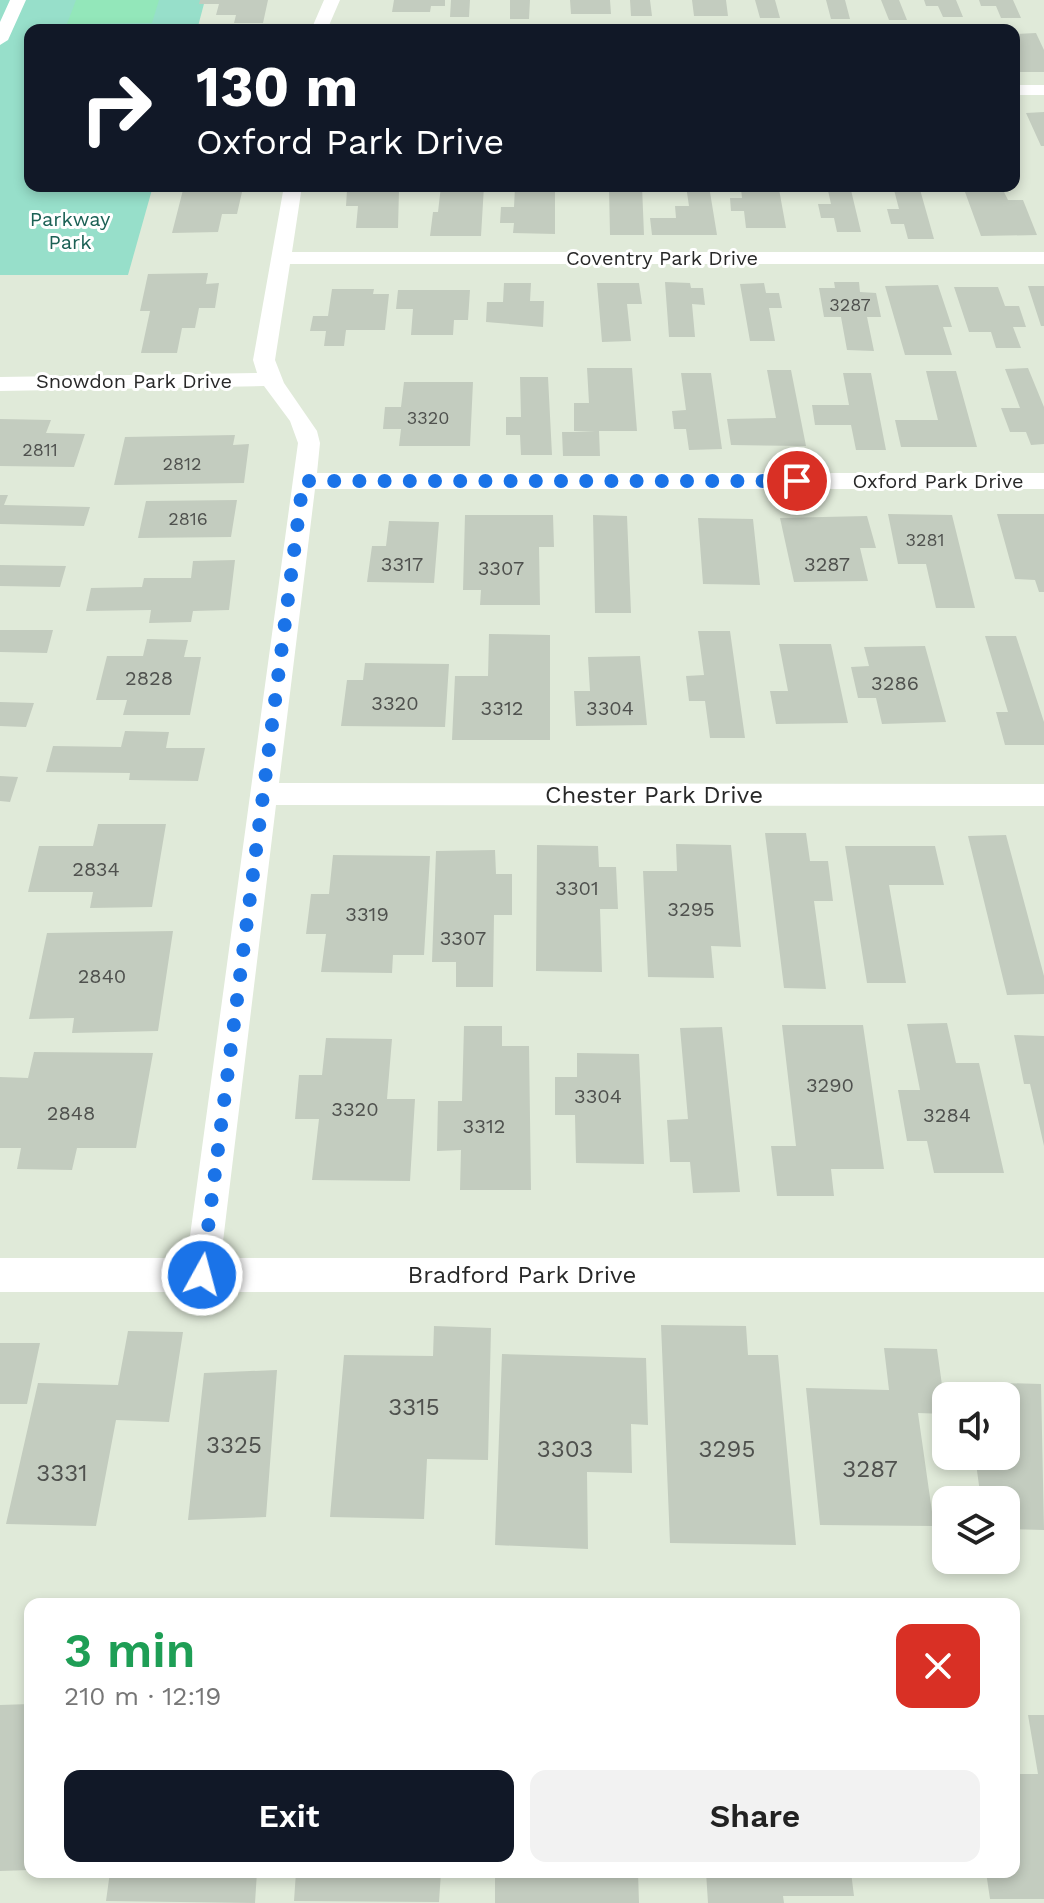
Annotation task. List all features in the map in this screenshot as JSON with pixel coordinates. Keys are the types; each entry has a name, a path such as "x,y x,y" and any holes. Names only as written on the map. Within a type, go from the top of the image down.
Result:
{"lane":[{"path":"0,40 18,0"},
{"path":"322,24 332,0"},
{"path":"1020,90 1044,90"},
{"path":"202,1275 309,443 306,428 268,379 264,360 292,192"},
{"name":"Coventry Park Drive","path":"281,258 1044,258"},
{"name":"Snowdon Park Drive","path":"0,384 268,379"},
{"name":"Oxford Park Drive","path":"303,481 1044,481"},
{"name":"Chester Park Drive","path":"264,794 1044,795"},
{"name":"Bradford Park Drive","path":"0,1275 1044,1275"}],"green space":[{"name":"Parkway Park","path":"0,0 205,0 199,24 24,24 24,192 151,192 128,275 0,275"},
{"path":"76,0 159,0 152,23 67,24"}],"building":[{"path":"200,0 268,0 263,23 234,23 236,15 216,15 219,4 199,4"},
{"path":"394,0 445,0 445,6 431,6 430,12 392,12"},
{"path":"451,0 470,0 469,17 450,17"},
{"path":"510,0 530,0 529,19 510,19"},
{"path":"570,0 610,0 611,14 571,14"},
{"path":"630,0 650,0 652,16 631,16"},
{"path":"692,0 726,0 728,16 694,16"},
{"path":"755,0 775,0 780,18 760,18"},
{"path":"826,0 845,0 850,19 831,19"},
{"path":"881,0 899,0 907,20 889,20"},
{"path":"924,0 956,0 963,17 943,17 938,6 926,6"},
{"path":"979,0 1013,0 1021,18 1001,18 996,6 981,6"},
{"path":"1036,33 1044,50 1044,72 1020,72 1020,34"},
{"path":"1044,112 1044,146 1041,146 1026,113"},
{"path":"182,192 242,192 237,214 222,214 218,232 172,233"},
{"path":"347,192 399,192 398,228 356,228 358,206 346,206"},
{"path":"440,192 484,192 481,236 430,236 433,212 438,212"},
{"path":"515,192 555,192 555,234 513,233 514,223 500,223 501,207 514,207"},
{"path":"609,192 642,192 644,235 610,235"},
{"path":"687,192 710,192 717,235 652,235 650,218 676,218 675,206 689,206"},
{"path":"741,192 780,192 786,228 746,228 744,211 731,211 730,198 742,198"},
{"path":"828,192 851,192 861,232 837,232 834,218 821,218 818,204 831,204"},
{"path":"895,192 921,192 934,239 908,239 904,224 891,224 887,209 899,209"},
{"path":"965,192 1004,192 1008,200 1023,200 1037,235 981,236"},
{"path":"208,273 206,284 219,283 215,308 199,308 195,328 182,328 177,353 141,353 150,311 140,311 148,274"},
{"path":"665,282 690,283 691,288 703,288 705,305 692,304 695,337 669,337"},
{"path":"834,282 859,282 860,292 876,293 881,317 867,317 874,351 847,350 841,317 824,317 819,288 835,288"},
{"path":"504,283 531,283 530,301 544,301 543,327 486,322 487,302 503,302"},
{"path":"597,283 639,283 642,304 627,304 631,341 602,342"},
{"path":"764,283 766,293 779,293 782,308 769,308 775,341 750,341 740,284"},
{"path":"938,285 952,327 943,327 952,355 905,355 885,286"},
{"path":"1028,286 1044,286 1044,326 1041,326"},
{"path":"954,287 998,287 1005,306 1019,306 1026,327 1013,327 1021,348 996,348 991,332 969,332"},
{"path":"332,289 374,289 373,294 389,294 385,330 346,330 344,346 324,346 326,331 310,331 313,316 328,316"},
{"path":"398,290 470,290 468,320 454,320 453,335 411,335 413,309 396,309"},
{"path":"587,368 632,368 637,431 599,431 600,456 563,456 562,432 595,432 574,431 574,403 589,403"},
{"path":"1028,368 1044,407 1044,444 1031,445 1026,432 1010,432 1001,408 1020,408 1005,369"},
{"path":"767,370 791,370 806,446 731,445 727,419 776,418"},
{"path":"926,371 956,371 977,447 901,447 895,420 938,420"},
{"path":"681,373 711,373 722,449 689,450 686,429 674,429 672,411 686,410"},
{"path":"843,373 871,373 886,450 856,450 851,425 815,425 812,405 849,405"},
{"path":"520,377 548,377 552,455 521,455 520,435 506,435 506,417 521,417"},
{"path":"404,382 473,382 470,446 399,446 401,429 383,429 385,407 401,407"},
{"path":"0,419 51,420 46,433 85,434 74,467 0,466"},
{"path":"235,435 233,445 249,444 244,483 114,485 125,437"},
{"path":"0,495 8,495 4,505 90,507 84,526 0,524"},
{"path":"237,500 231,537 138,538 146,501"},
{"path":"888,514 952,515 975,608 936,608 926,564 898,564"},
{"path":"997,514 1044,514 1044,592 1039,592 1035,580 1015,579"},
{"path":"465,515 553,515 554,547 539,547 540,605 480,605 481,590 463,590"},
{"path":"593,515 627,516 631,613 595,613"},
{"path":"867,516 876,548 860,548 868,581 794,582 780,518"},
{"path":"698,518 753,519 760,585 703,584"},
{"path":"389,521 439,522 434,583 367,582 372,546 386,546"},
{"path":"235,560 229,610 193,611 191,622 149,623 151,610 86,611 91,588 142,587 144,578 191,578 193,561"},
{"path":"0,565 66,566 60,587 0,586"},
{"path":"0,630 53,630 47,653 0,652"},
{"path":"698,631 730,631 745,738 710,738 705,701 689,701 686,676 704,675"},
{"path":"489,634 550,635 550,740 452,740 455,676 488,676"},
{"path":"985,636 1016,636 1044,722 1044,745 1005,745 996,712 1008,712"},
{"path":"147,639 188,640 184,657 201,657 190,715 123,715 127,700 96,700 107,656 143,656"},
{"path":"779,644 831,644 848,723 776,724 770,691 788,691"},
{"path":"925,646 946,722 882,724 876,698 858,698 851,667 869,666 864,647"},
{"path":"640,656 647,725 576,726 574,691 590,691 588,657"},
{"path":"365,663 449,664 445,727 341,726 347,680 363,680"},
{"path":"0,702 34,703 26,727 0,726"},
{"path":"125,731 169,732 166,748 205,748 198,781 129,780 130,773 46,772 53,746 121,747"},
{"path":"0,776 18,777 10,802 0,801"},
{"path":"98,824 166,824 152,907 90,908 93,892 28,892 39,846 93,846"},
{"path":"765,833 806,833 810,861 828,861 833,901 814,901 826,989 784,988"},
{"path":"1006,835 1044,976 1044,994 1007,995 968,836"},
{"path":"676,844 731,845 741,947 711,946 714,978 648,977 643,871 677,871"},
{"path":"537,845 598,846 599,867 616,867 618,909 600,909 602,972 536,971"},
{"path":"845,846 935,846 944,885 889,885 906,983 867,983"},
{"path":"495,850 496,874 512,874 512,915 494,915 493,987 456,987 456,962 432,962 436,851"},
{"path":"333,855 430,856 424,955 393,955 392,973 321,972 326,934 306,934 311,894 329,894"},
{"path":"173,931 158,1031 72,1033 74,1018 29,1019 47,933"},
{"path":"947,1023 956,1063 979,1063 1004,1173 934,1173 927,1141 907,1141 898,1090 920,1090 907,1024"},
{"path":"782,1025 863,1025 884,1169 831,1169 834,1196 777,1196 771,1146 796,1146"},
{"path":"464,1026 502,1026 502,1046 529,1046 531,1190 460,1190 461,1150 437,1151 438,1101 462,1101"},
{"path":"722,1027 740,1192 693,1193 690,1162 670,1162 667,1120 688,1119 680,1028"},
{"path":"1014,1035 1044,1036 1044,1146 1030,1084 1024,1084"},
{"path":"326,1038 392,1039 387,1099 415,1099 410,1181 312,1180 319,1119 295,1119 299,1075 322,1075"},
{"path":"34,1052 153,1053 136,1148 77,1148 72,1170 17,1169 21,1148 0,1148 0,1077 28,1078"},
{"path":"577,1053 639,1054 644,1164 576,1163 575,1115 555,1115 555,1077 577,1077"},
{"path":"661,1325 746,1326 748,1355 778,1355 796,1545 670,1543"},
{"path":"434,1326 491,1328 488,1460 427,1459 424,1519 330,1517 344,1355 433,1356"},
{"path":"128,1331 183,1332 169,1422 116,1420 96,1526 6,1524 38,1383 118,1385"},
{"path":"0,1343 40,1343 27,1404 0,1404"},
{"path":"884,1348 937,1349 942,1382 932,1382 932,1414 918,1413 932,1526 820,1525 806,1388 889,1390"},
{"path":"502,1354 646,1358 648,1425 631,1424 632,1473 587,1472 588,1549 495,1545"},
{"path":"277,1370 266,1517 188,1520 204,1373"},
{"path":"1020,1383 1041,1384 1044,1530 1020,1529 1020,1486 979,1486 977,1470 1020,1470"},
{"path":"24,1704 24,1870 0,1871 0,1705"},
{"path":"1028,1715 1044,1715 1044,1899 990,1899 987,1878 1020,1878 1020,1774 1038,1774"},
{"path":"109,1878 257,1878 255,1903 106,1901"},
{"path":"296,1878 441,1878 439,1902 294,1901"},
{"path":"495,1878 638,1878 639,1903 495,1903"},
{"path":"706,1878 852,1878 854,1896 783,1896 784,1903 708,1903"}],"route":[{"path":"202,1275 303,481 797,481"}]}
